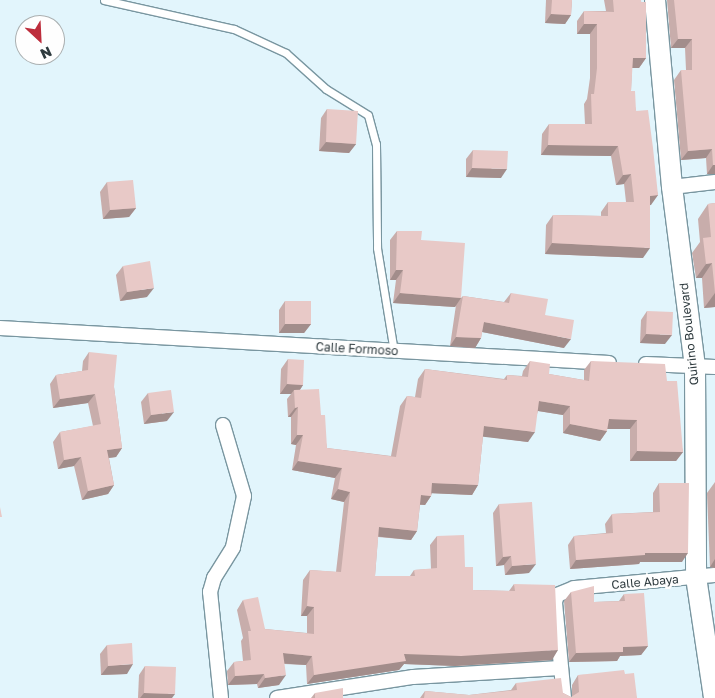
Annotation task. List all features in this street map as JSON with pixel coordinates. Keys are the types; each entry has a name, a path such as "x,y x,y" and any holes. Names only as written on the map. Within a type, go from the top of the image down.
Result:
{"main road":[{"name":"Quirino Boulevard","path":"655,0 672,186 695,366 714,698"}],"street":[{"path":"672,186 715,182"},
{"name":"Calle Formoso","path":"0,328 394,352 715,367"},
{"path":"221,698 210,592 214,578 233,547 244,496 223,426"},
{"name":"Calle Abaya","path":"560,668 555,598 574,588 706,576"},
{"path":"277,698 413,677 560,668 564,698"}],"lane":[{"path":"104,0 234,29 286,53 326,89 368,115 376,144 377,248 394,352"}],"building":[{"path":"552,0 572,0 571,15 551,14"},
{"path":"613,0 641,0 641,2 646,2 646,58 633,58 631,91 635,91 636,111 648,110 653,148 658,195 650,196 650,248 552,243 553,215 608,216 608,202 634,202 631,174 623,175 618,146 548,145 549,124 592,124 591,94 594,94 597,68 597,24 584,24 584,11 614,12"},
{"path":"674,0 715,0 715,165 713,165 712,149 688,151 681,70 692,70 692,39 678,39"},
{"path":"327,109 358,111 356,144 326,142"},
{"path":"473,150 508,151 507,169 472,168"},
{"path":"133,180 136,208 110,210 107,182"},
{"path":"715,203 715,293 712,263 706,264 703,238 711,237 708,204"},
{"path":"397,231 422,231 421,240 465,243 461,298 400,293 403,270 396,270"},
{"path":"150,261 154,288 127,292 123,266"},
{"path":"511,293 548,299 545,315 574,320 571,339 484,322 481,338 456,337 463,296 509,303"},
{"path":"285,301 311,301 311,324 285,324"},
{"path":"647,311 673,312 672,335 646,334"},
{"path":"89,352 117,355 114,387 122,448 107,450 114,485 88,491 81,457 64,460 60,432 101,424 95,394 60,399 56,375 88,370"},
{"path":"288,359 304,360 303,385 287,384"},
{"path":"530,361 550,364 549,374 589,381 591,361 665,364 667,381 677,381 683,452 637,451 637,420 609,419 607,431 570,424 570,406 539,401 535,432 484,426 478,485 432,483 431,496 421,495 417,531 379,527 375,576 415,576 414,570 437,568 437,536 464,535 465,567 473,567 473,590 515,591 514,584 555,585 558,650 461,656 404,654 406,661 314,675 312,656 283,653 286,675 265,678 264,674 235,676 234,662 251,660 248,631 251,631 243,600 258,597 265,629 314,634 314,607 307,606 310,570 341,572 350,492 338,489 342,468 298,461 303,435 297,435 298,407 295,408 294,390 319,389 321,415 325,415 327,448 396,457 407,396 421,398 425,369 507,380 507,375 528,377"},
{"path":"171,390 174,412 151,415 148,393"},
{"path":"659,483 689,483 688,553 645,553 645,555 576,560 574,536 613,533 612,514 660,512"},
{"path":"532,502 536,564 512,566 511,556 503,557 499,504"},
{"path":"594,586 594,602 625,601 624,594 644,593 648,646 623,647 623,652 576,653 571,592"},
{"path":"132,643 133,664 108,666 107,645"},
{"path":"145,666 176,667 175,694 144,693"},
{"path":"624,670 625,674 634,673 637,698 424,698 425,691 469,695 517,690 516,683 561,678 563,693 571,697 579,692 578,675"},
{"path":"343,688 343,698 315,698 315,693"}]}
